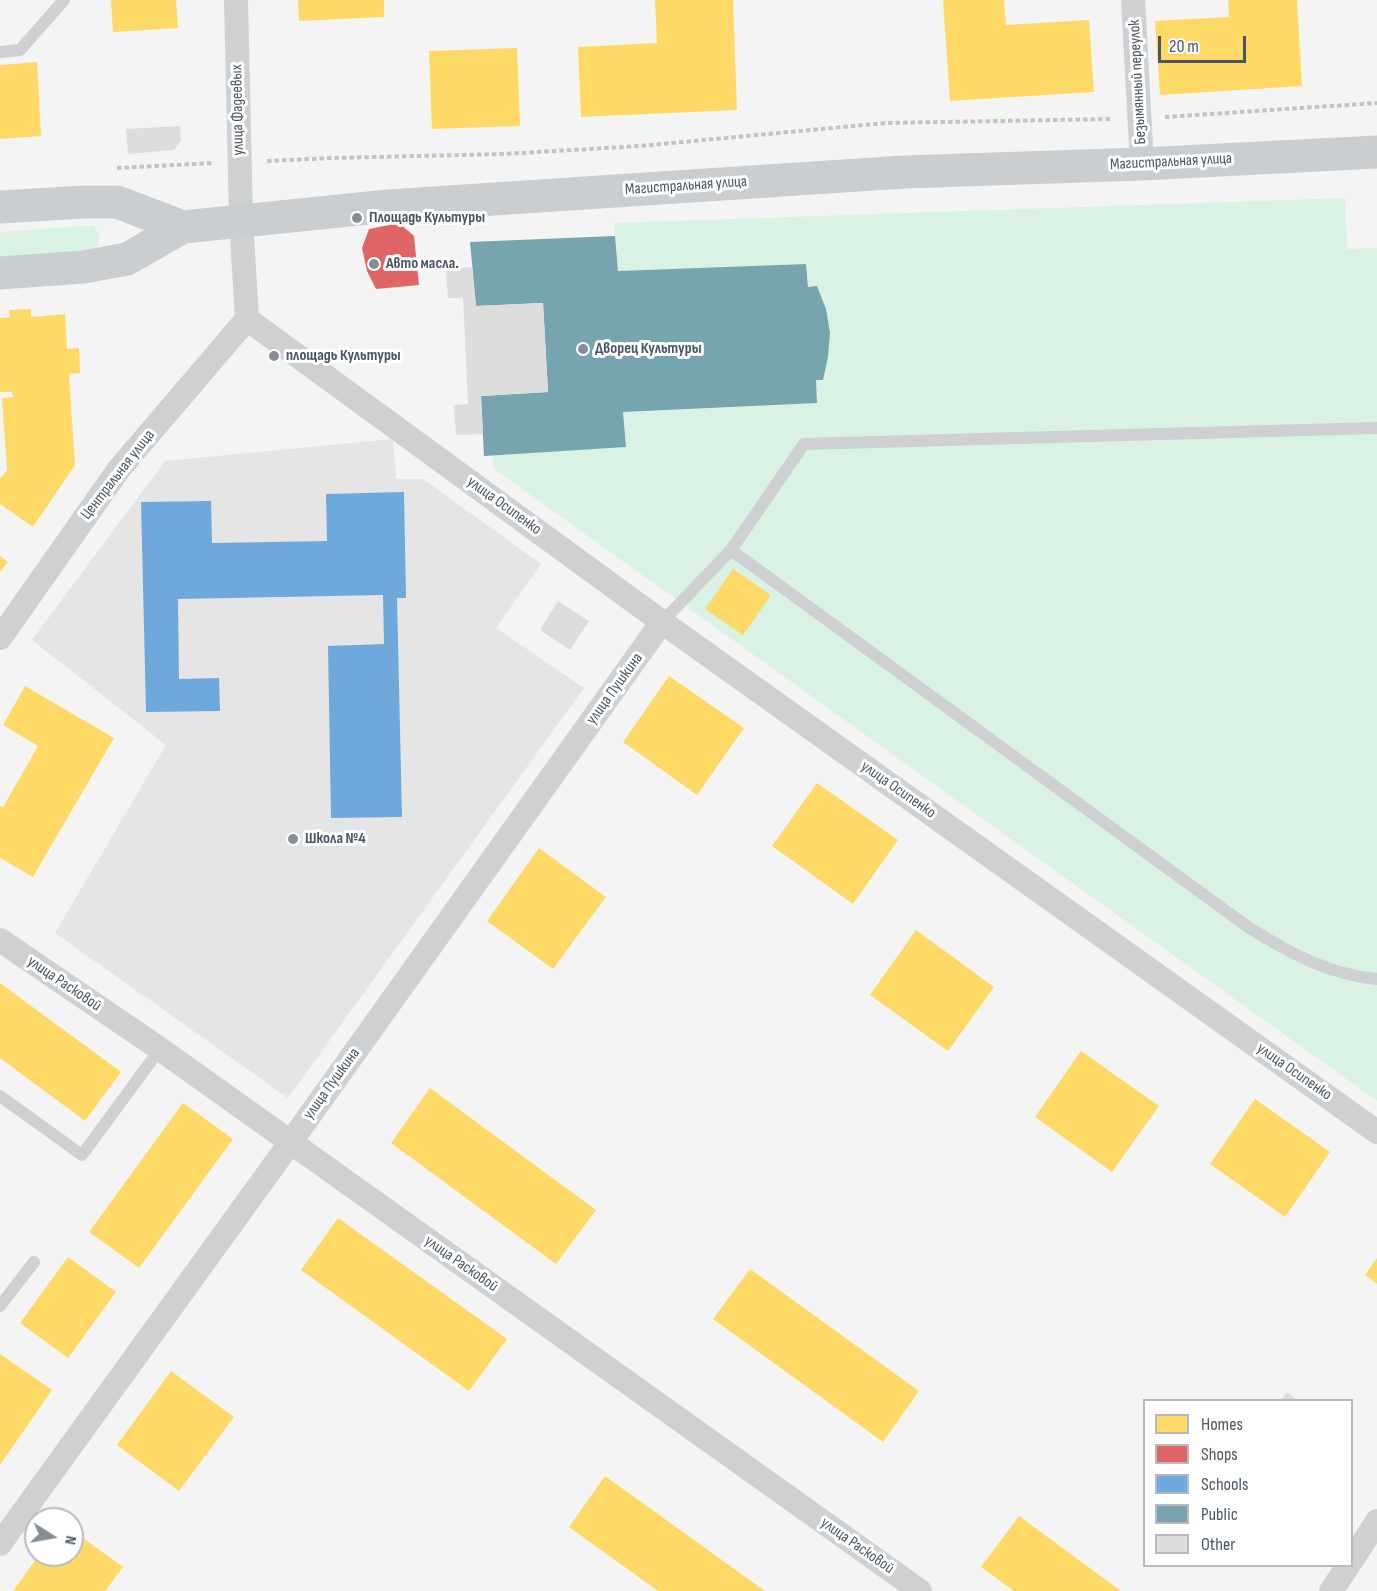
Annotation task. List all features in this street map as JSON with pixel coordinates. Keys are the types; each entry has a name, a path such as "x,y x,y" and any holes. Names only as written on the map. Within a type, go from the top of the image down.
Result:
{"main road":[{"name":"Магистральная улица","path":"0,207 117,202 183,226 388,206 904,172 1142,164 1377,152"},
{"path":"0,273 84,267 127,259 183,226"}],"street":[{"name":"улица Фадеевых","path":"236,0 241,220"},
{"name":"Безымянный переулок","path":"1133,0 1142,164"},
{"path":"241,220 247,319"},
{"name":"улица Осипенко","path":"247,319 662,622 1377,1132"},
{"name":"Центральная улица","path":"0,638 119,469 247,319"},
{"name":"улица Пушкина","path":"0,1544 662,622"},
{"name":"улица Расковой","path":"0,940 160,1049 920,1591"},
{"path":"1353,1558 1377,1521"},
{"path":"1331,1591 1347,1567"}],"lane":[{"path":"0,51 20,50 64,0"},
{"path":"662,622 731,550 804,444 1377,428"},
{"path":"731,550 1248,927 1286,951 1327,968 1377,979"},
{"path":"0,1096 82,1155 160,1049"},
{"path":"0,1306 34,1262"}],"path":[{"path":"114,168 333,158 503,154 640,146 885,123 1140,119 1377,103"}],"shaded area":[{"name":"Школа №4","path":"393,439 396,479 423,479 541,564 496,628 584,688 288,1098 55,933 166,745 32,640 165,461"}],"green space":[{"path":"1345,198 1347,249 1377,248 1377,1101 494,469 492,455 626,447 623,412 817,403 816,380 823,380 817,286 808,287 806,264 618,271 614,223"},
{"path":"94,225 100,236 97,251 0,258 0,232"}],"building: Homes":[{"path":"111,0 176,0 178,28 113,32"},
{"path":"298,0 384,0 384,17 299,21"},
{"path":"655,0 733,0 737,110 581,117 578,47 657,43"},
{"path":"943,0 1004,0 1006,25 1089,20 1094,92 950,101"},
{"path":"1228,0 1297,0 1302,86 1160,95 1155,21 1229,17"},
{"path":"517,48 520,126 432,129 429,51"},
{"path":"37,62 41,136 0,139 0,65"},
{"path":"31,309 31,317 65,314 67,349 79,348 80,373 69,374 75,465 33,527 0,504 0,479 7,470 2,398 13,397 12,392 0,392 0,318 10,317 9,310"},
{"path":"0,556 8,562 0,572"},
{"path":"733,569 771,595 743,635 705,609"},
{"path":"669,676 744,728 697,795 623,742"},
{"path":"25,686 114,738 33,877 0,858 0,806 3,807 38,746 3,725"},
{"path":"817,783 898,840 853,904 772,846"},
{"path":"539,848 606,897 553,969 487,921"},
{"path":"916,930 994,987 948,1051 870,995"},
{"path":"0,983 121,1072 85,1121 0,1058"},
{"path":"1081,1051 1159,1106 1112,1172 1035,1117"},
{"path":"430,1088 596,1210 556,1264 391,1143"},
{"path":"1255,1099 1330,1152 1285,1217 1210,1164"},
{"path":"183,1103 233,1139 139,1268 89,1232"},
{"path":"338,1218 507,1339 469,1391 301,1270"},
{"path":"68,1257 116,1292 68,1358 20,1323"},
{"path":"1377,1258 1377,1284 1365,1275"},
{"path":"750,1269 919,1391 883,1442 713,1319"},
{"path":"0,1354 52,1390 0,1465"},
{"path":"171,1371 234,1417 179,1491 117,1445"},
{"path":"605,1476 765,1591 658,1591 569,1527"},
{"path":"1019,1516 1121,1591 1014,1591 981,1567"},
{"path":"84,1539 123,1567 105,1591 13,1591 30,1567 84,1567"}],"building: Shops":[{"path":"399,223 414,236 419,285 376,289 367,271 362,248 369,229"}],"building: Schools":[{"path":"404,492 406,598 397,598 402,817 331,818 328,646 384,644 383,595 178,599 179,679 219,678 220,711 146,712 141,502 211,501 212,543 327,541 326,494"}],"building: Public":[{"path":"615,236 618,271 806,264 808,287 817,286 826,309 830,333 823,380 816,380 817,403 623,412 626,447 484,456 481,396 548,392 543,303 476,306 470,242"}],"building: Other":[{"path":"180,126 181,141 174,150 128,154 126,129"},
{"path":"472,267 476,306 543,303 548,392 481,396 483,434 456,435 454,405 468,404 463,298 448,298 446,269"},
{"path":"558,601 589,621 570,650 540,630"},
{"path":"1287,1392 1297,1399 1282,1399"}],"place":[{"name":"Площадь Культуры","path":"357,218"},
{"name":"Авто масла.","path":"374,264"},
{"name":"Дворец Культуры","path":"583,349"},
{"name":"площадь Культуры","path":"274,356"},
{"name":"Школа №4","path":"293,839"}]}
